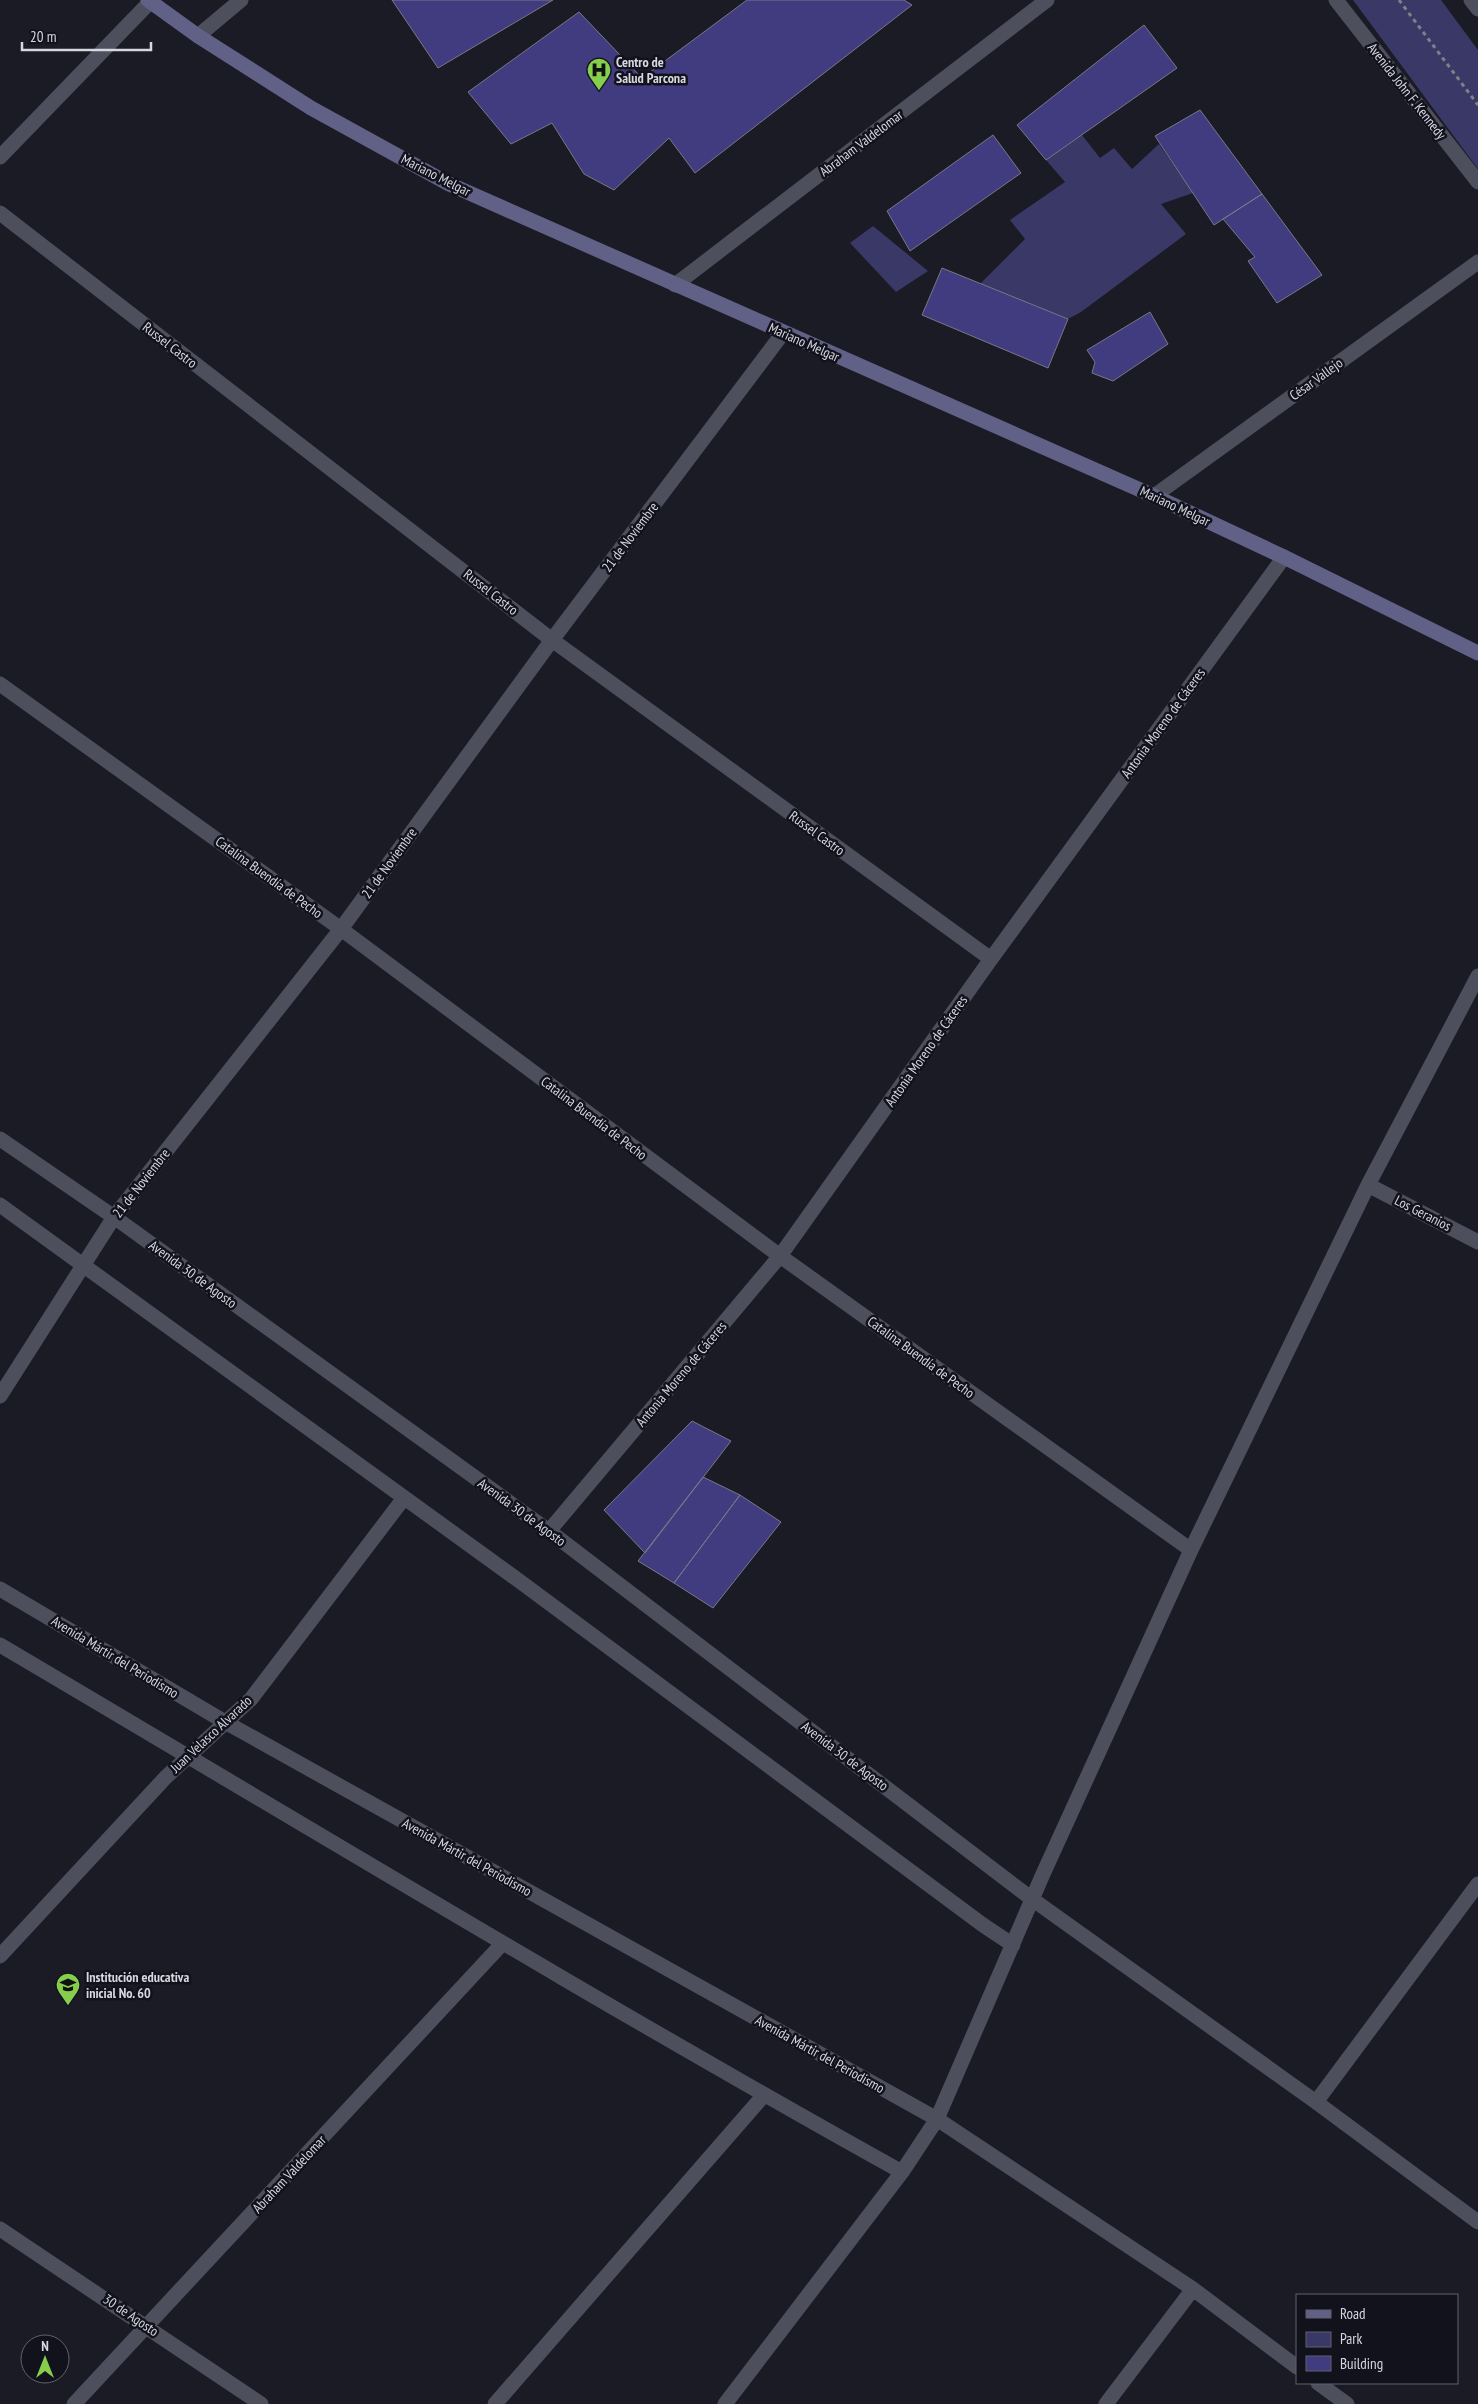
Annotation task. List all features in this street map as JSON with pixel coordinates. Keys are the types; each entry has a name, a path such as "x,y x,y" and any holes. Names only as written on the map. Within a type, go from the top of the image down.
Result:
{"main road":[{"name":"Mariano Melgar","path":"149,1 198,36 311,108 449,184 1154,496 1284,557 1478,653"}],"street":[{"path":"198,36 241,0"},
{"name":"Abraham Valdelomar","path":"675,285 1047,0"},
{"name":"Avenida John F. Kennedy","path":"1336,0 1478,182"},
{"path":"1471,0 1478,9"},
{"path":"0,157 149,1"},
{"name":"Russel Castro","path":"0,213 552,640 991,959"},
{"name":"César Vallejo","path":"1154,496 1478,262"},
{"name":"21 de Noviembre","path":"0,1396 114,1217 341,929 552,640 783,333"},
{"name":"Antonia Moreno de Cáceres","path":"549,1531 780,1256 991,959 1284,557"},
{"name":"Catalina Buendía de Pecho","path":"0,684 341,929 780,1256 1191,1550"},
{"path":"725,2404 902,2172 937,2119 1032,1899 1191,1550 1368,1184 1478,976"},
{"name":"Avenida 30 de Agosto","path":"0,1139 114,1217 549,1531 1032,1899 1316,2102 1478,2222"},
{"name":"Los Geranios","path":"1368,1184 1478,1242"},
{"path":"0,1204 518,1580 982,1925 1013,1945"},
{"name":"Juan Velasco Alvarado","path":"0,1956 166,1777 251,1698 404,1498"},
{"name":"Avenida Mártir del Periodismo","path":"0,1589 225,1722 937,2119 1194,2289 1296,2366"},
{"path":"0,1645 503,1943 764,2095 902,2172"},
{"path":"1316,2102 1478,1884"},
{"name":"Abraham Valdelomar","path":"74,2404 503,1943"},
{"path":"495,2404 764,2095"},
{"name":"30 de Agosto","path":"0,2229 148,2326 261,2404"},
{"path":"1106,2404 1194,2289"},
{"path":"1319,2384 1347,2404"}],"path":[{"path":"1399,0 1478,105"}],"green space":[{"path":"1353,0 1441,0 1478,50 1478,169"},
{"path":"1082,135 1100,158 1114,148 1132,169 1159,144 1193,193 1161,204 1186,234 1081,312 1068,319 980,284 1025,239 1010,220 1065,182 1046,160"},
{"path":"873,226 928,271 896,292 850,243"}],"building":[{"path":"392,0 553,0 438,68"},
{"path":"747,0 904,0 912,5 695,173 669,138 614,190 584,174 552,123 511,144 468,92 579,12 642,78"},
{"path":"1144,25 1177,68 1046,160 1017,125"},
{"path":"1200,110 1262,194 1214,225 1155,136"},
{"path":"993,135 1021,173 910,251 887,211"},
{"path":"1262,194 1322,275 1277,303 1248,261 1255,257 1223,219"},
{"path":"942,268 1068,319 1048,368 922,315"},
{"path":"1150,312 1168,344 1113,381 1092,373 1095,362 1087,350"},
{"path":"692,1421 731,1441 645,1553 604,1510"},
{"path":"703,1477 740,1495 674,1583 638,1561"},
{"path":"740,1495 781,1522 713,1608 674,1583"}],"place":[{"name":"Centro de Salud Parcona","path":"599,91"},
{"name":"Institución educativa inicial No. 60","path":"68,2006"}]}
